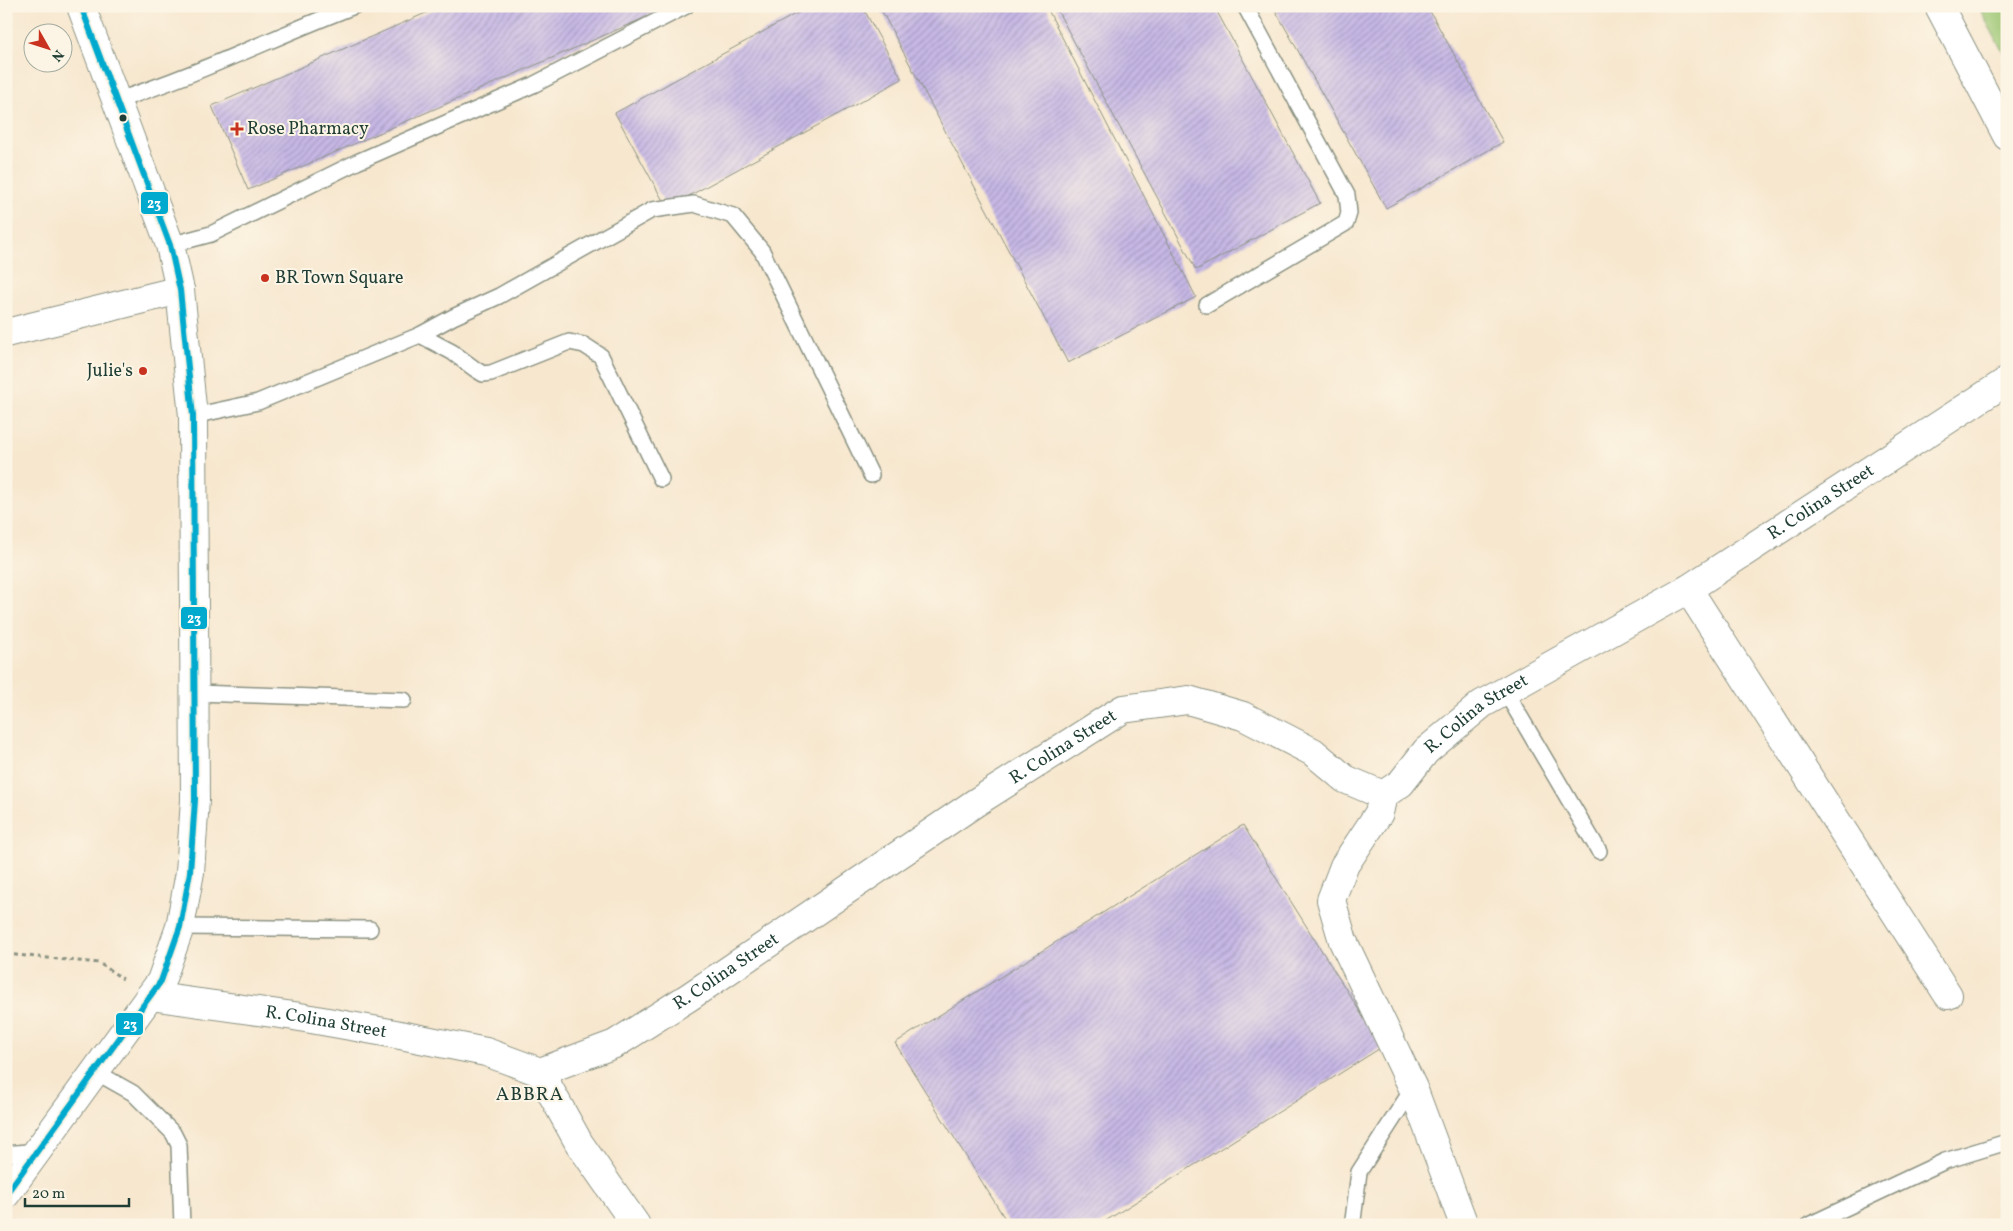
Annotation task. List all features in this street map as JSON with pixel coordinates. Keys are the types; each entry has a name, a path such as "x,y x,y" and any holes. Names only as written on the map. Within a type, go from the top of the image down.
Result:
{"main road":[{"path":"6,1194 150,996 170,962 180,927 190,872 196,800 192,416 180,290 170,245 81,6"},
{"path":"1939,6 2007,136"},
{"path":"6,333 180,290"},
{"name":"R. Colina Street","path":"150,996 294,1016 390,1033 486,1052 540,1072 583,1058 623,1039 697,992 975,803 1123,709 1188,700 1243,716 1313,752 1345,779 1383,795 1401,783 1426,751 1453,726 1482,704 1688,589 2007,381"},
{"path":"1688,589 1948,995"},
{"path":"1383,795 1379,813 1344,866 1331,900 1343,941 1413,1088 1464,1225"},
{"path":"540,1072 579,1143 636,1225"}],"lane":[{"path":"115,101 163,86 282,34 354,6"},
{"path":"170,245 211,234 357,162 533,85 686,6"},
{"path":"1207,305 1346,224 1349,213 1347,195 1245,6"},
{"path":"192,416 258,402 420,335 453,317 499,296 652,210 694,204 733,216 762,251 871,475"},
{"path":"420,335 452,352 482,374 491,374 570,342 584,345 601,356 661,479"},
{"path":"1505,691 1599,851"},
{"path":"196,693 404,700"},
{"path":"180,927 370,929"},
{"path":"94,1071 133,1093 172,1134 179,1145 182,1225"},
{"path":"1355,1225 1353,1220 1359,1172 1413,1088"},
{"path":"1809,1225 1945,1161 2007,1142"},
{"path":"6,1154 36,1151"}],"path":[{"path":"6,954 99,963 150,996"}],"green space":[{"path":"1978,6 2007,6 2007,60"}],"building":[{"path":"442,6 666,6 667,8 248,190 212,106"},
{"path":"810,6 862,6 902,79 667,208 615,113"},
{"path":"879,6 1046,6 1196,297 1068,363"},
{"path":"1055,6 1214,6 1320,203 1196,270"},
{"path":"1273,6 1427,6 1503,142 1386,208"},
{"path":"1243,825 1382,1047 1099,1225 1009,1225 895,1043"}],"transit line":[{"name":"23","path":"6,1194 161,981 180,927 190,872 195,800 193,416 180,290 170,245 81,6"}],"place":[{"name":"Rose Pharmacy","path":"237,129"},
{"name":"BR Town Square","path":"265,278"},
{"name":"Julie's","path":"143,371"}],"district":[{"name":"ABBRA","path":"530,1095"}]}
